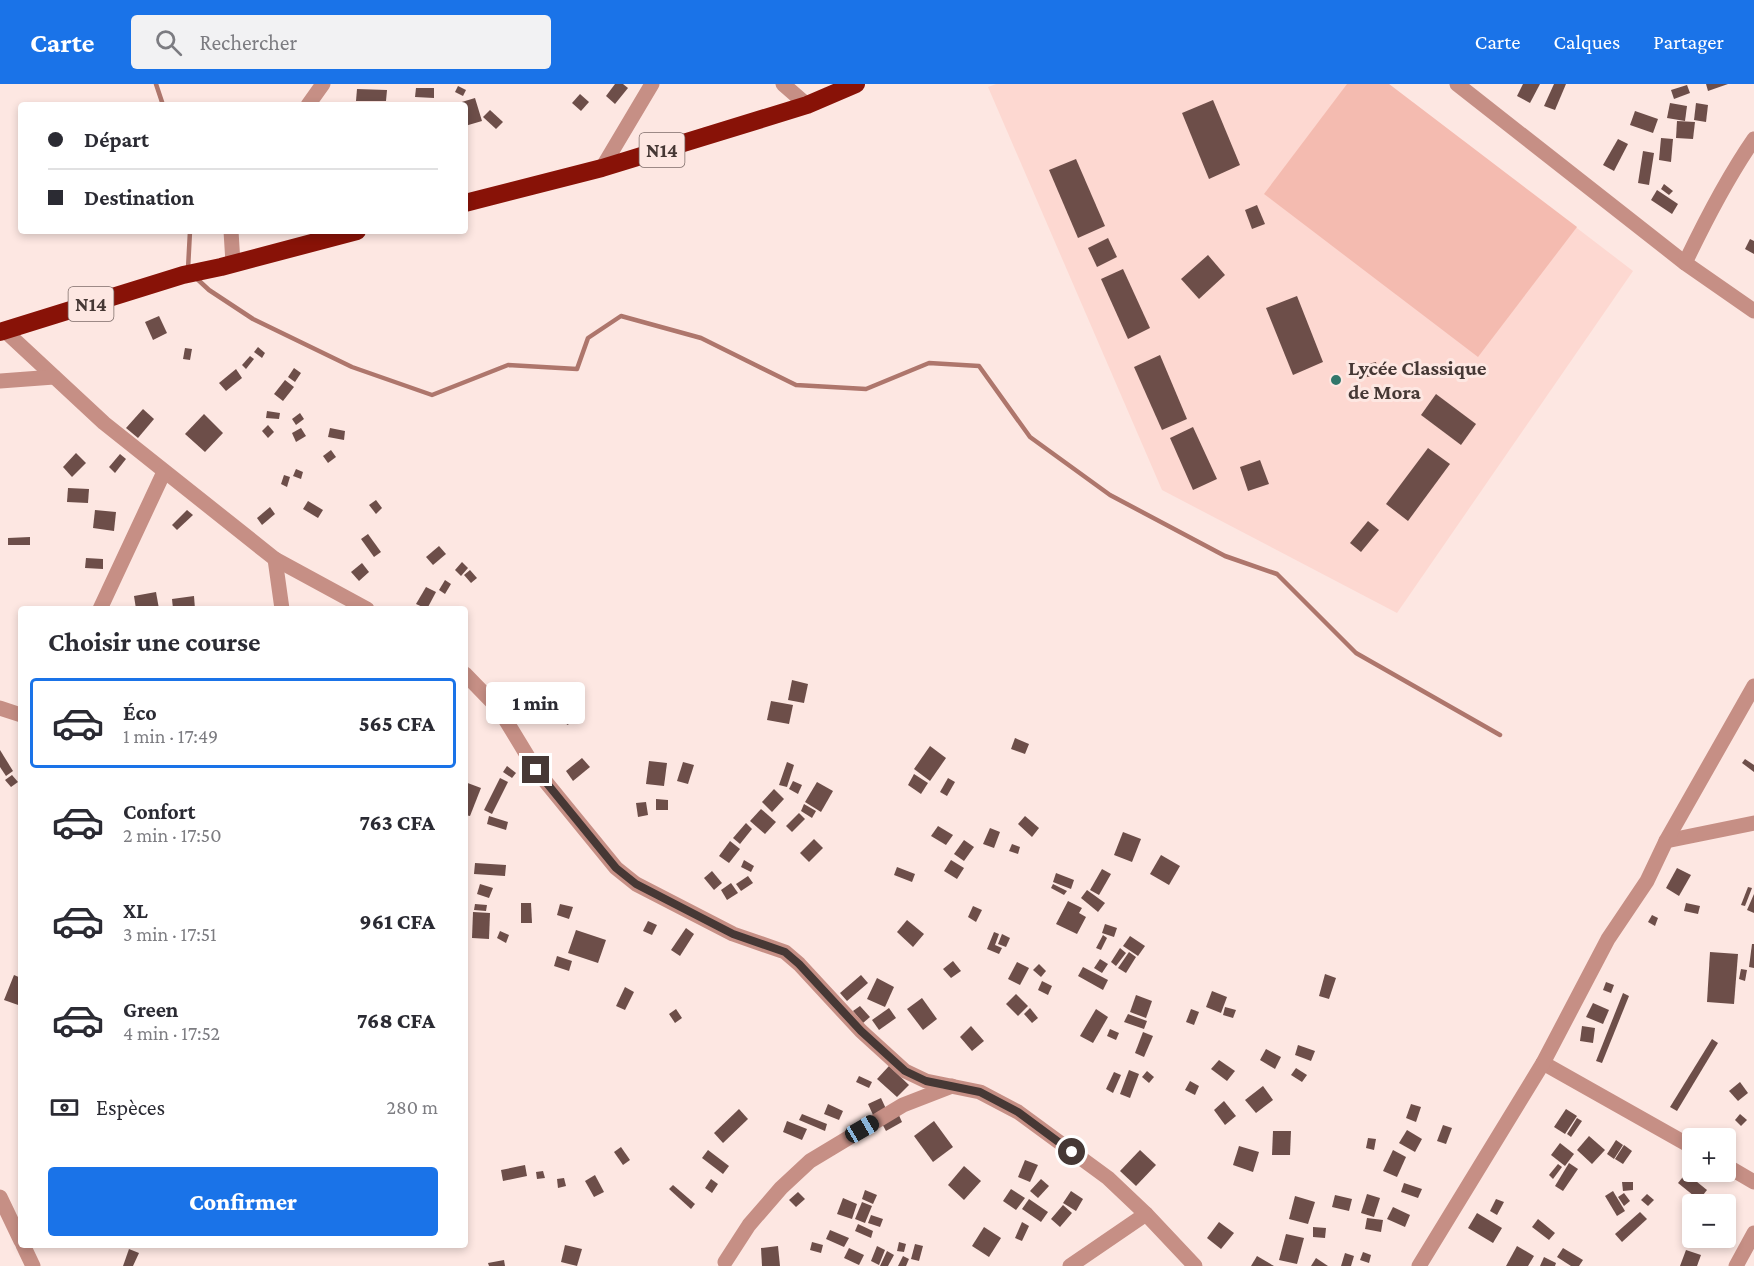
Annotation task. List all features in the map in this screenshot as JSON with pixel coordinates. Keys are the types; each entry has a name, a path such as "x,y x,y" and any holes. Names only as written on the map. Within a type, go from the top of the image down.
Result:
{"highway":[{"name":"N14","path":"468,202 602,168 807,105 856,84"},
{"name":"N14","path":"3,331 183,275 346,234"}],"street":[{"path":"310,102 323,84"},
{"path":"602,168 652,84"},
{"path":"783,84 807,105"},
{"path":"1457,84 1685,263 1754,311"},
{"path":"1685,263 1704,225 1754,140"},
{"path":"227,265 231,234"},
{"path":"3,331 104,423 275,559 361,606"},
{"path":"0,381 54,377"},
{"path":"101,606 164,472"},
{"path":"275,559 282,606"},
{"path":"468,677 499,709 536,770 616,868 636,884 733,934 785,952 861,1031 905,1071 926,1081 980,1092 1018,1112 1108,1178 1195,1266"},
{"path":"1419,1266 1543,1063 1608,939 1647,880 1666,841 1754,686"},
{"path":"0,708 18,713"},
{"path":"1666,841 1754,823"},
{"path":"1543,1063 1682,1141"},
{"path":"725,1262 749,1225 781,1188 810,1161 903,1106 952,1086"},
{"path":"1736,1171 1754,1182"},
{"path":"0,1197 18,1235"},
{"path":"1070,1266 1146,1214"},
{"path":"1736,1266 1754,1233"},
{"path":"24,1248 33,1266"}],"shaded area":[{"name":"Lycée Classique de Mora","path":"996,84 1389,84 1633,271 1397,613 1162,490 988,87"},
{"path":"1347,84 1389,84 1577,227 1478,357 1264,194"}],"building":[{"path":"615,84 623,84 628,88 615,104 606,96"},
{"path":"1523,84 1540,84 1530,103 1517,96"},
{"path":"1554,84 1566,84 1555,110 1544,106"},
{"path":"1706,84 1728,84 1708,91"},
{"path":"1687,85 1690,93 1674,99 1671,90"},
{"path":"458,86 466,90 463,96 455,92"},
{"path":"416,88 434,88 434,98 415,97"},
{"path":"357,89 387,90 386,101 356,101"},
{"path":"580,94 589,102 581,111 572,103"},
{"path":"475,98 482,121 468,125 468,102 462,102"},
{"path":"1213,100 1240,165 1209,179 1182,113"},
{"path":"1670,103 1687,106 1685,121 1667,118"},
{"path":"1696,103 1708,105 1706,122 1694,120"},
{"path":"490,110 503,122 496,129 483,117"},
{"path":"1635,111 1658,119 1653,133 1630,125"},
{"path":"1677,121 1695,122 1693,139 1676,138"},
{"path":"1661,138 1673,139 1671,162 1659,160"},
{"path":"1618,139 1628,144 1614,171 1603,165"},
{"path":"1643,151 1654,153 1649,185 1638,183"},
{"path":"1076,159 1105,226 1078,238 1049,170"},
{"path":"1664,184 1673,191 1669,195 1661,189"},
{"path":"1657,190 1678,204 1672,214 1651,200"},
{"path":"1257,205 1265,224 1252,229 1245,210"},
{"path":"1108,238 1117,257 1097,267 1088,248"},
{"path":"1750,239 1754,241 1754,254 1745,249"},
{"path":"1208,255 1225,275 1199,299 1181,279"},
{"path":"1123,269 1150,328 1128,339 1101,279"},
{"path":"1297,296 1323,362 1293,375 1266,308"},
{"path":"159,316 167,333 153,340 145,322"},
{"path":"258,347 265,353 262,358 254,352"},
{"path":"185,348 192,349 190,360 183,359"},
{"path":"1160,355 1187,419 1162,430 1134,367"},
{"path":"250,356 254,359 246,369 242,365"},
{"path":"1376,362 1379,375 1367,377 1364,365"},
{"path":"294,368 301,373 295,382 288,377"},
{"path":"236,369 242,378 226,391 219,383"},
{"path":"285,380 294,387 283,401 274,394"},
{"path":"1436,394 1476,424 1461,445 1421,415"},
{"path":"143,409 154,419 138,438 126,428"},
{"path":"267,411 280,413 279,419 266,418"},
{"path":"300,413 304,419 296,425 292,419"},
{"path":"204,414 223,433 205,452 185,434"},
{"path":"268,425 274,432 268,438 262,431"},
{"path":"1193,427 1217,479 1193,490 1170,438"},
{"path":"301,428 306,436 296,442 292,433"},
{"path":"330,428 345,431 344,440 328,437"},
{"path":"1428,448 1450,464 1408,521 1386,504"},
{"path":"331,450 336,457 328,463 323,456"},
{"path":"76,453 86,463 72,477 63,467"},
{"path":"120,454 126,459 115,473 109,467"},
{"path":"1260,460 1269,484 1248,491 1240,467"},
{"path":"296,469 303,472 301,479 293,476"},
{"path":"284,475 290,477 287,487 281,484"},
{"path":"68,488 89,489 88,503 67,502"},
{"path":"376,500 382,508 376,514 369,505"},
{"path":"308,501 323,510 318,518 303,509"},
{"path":"270,507 275,514 262,525 257,518"},
{"path":"95,510 116,512 114,531 93,528"},
{"path":"187,510 193,515 177,530 172,525"},
{"path":"1368,521 1379,530 1361,552 1350,543"},
{"path":"368,534 381,552 374,557 361,539"},
{"path":"30,537 30,545 8,545 8,538"},
{"path":"439,546 446,554 433,565 426,557"},
{"path":"86,558 103,559 103,569 85,568"},
{"path":"462,562 468,568 461,576 455,570"},
{"path":"362,563 369,572 359,581 351,572"},
{"path":"470,570 477,578 471,583 464,575"},
{"path":"445,580 451,584 445,594 439,590"},
{"path":"426,587 436,592 429,606 416,604"},
{"path":"156,592 158,606 136,606 134,596"},
{"path":"194,596 195,606 173,606 172,599"},
{"path":"792,680 808,684 804,703 788,700"},
{"path":"771,701 793,705 789,724 767,720"},
{"path":"559,703 575,713 568,725 551,715"},
{"path":"1015,738 1029,744 1025,754 1011,749"},
{"path":"930,746 946,758 930,781 914,769"},
{"path":"0,750 13,771 6,776 0,767"},
{"path":"582,758 590,767 573,781 566,771"},
{"path":"1745,759 1754,765 1754,772 1742,763"},
{"path":"649,761 667,763 664,786 646,784"},
{"path":"683,762 694,765 688,784 677,781"},
{"path":"787,762 794,765 787,787 779,785"},
{"path":"507,766 516,773 512,778 503,772"},
{"path":"914,774 928,783 921,794 908,785"},
{"path":"12,775 18,782 11,787 5,780"},
{"path":"500,778 508,782 492,814 484,810"},
{"path":"948,778 955,782 947,796 940,792"},
{"path":"793,781 802,785 798,794 789,789"},
{"path":"817,782 833,791 821,812 805,802"},
{"path":"468,783 481,788 470,816 468,816"},
{"path":"774,789 784,799 772,812 762,802"},
{"path":"656,799 668,800 668,810 656,810"},
{"path":"646,802 648,815 638,817 636,803"},
{"path":"804,804 816,811 812,818 801,811"},
{"path":"761,809 776,822 765,834 750,821"},
{"path":"799,813 805,819 792,832 786,826"},
{"path":"489,816 508,822 506,830 487,824"},
{"path":"1025,816 1039,828 1032,837 1018,824"},
{"path":"746,823 752,829 740,844 733,838"},
{"path":"938,826 953,835 946,845 931,836"},
{"path":"990,828 1000,832 994,848 983,844"},
{"path":"1123,832 1141,839 1132,862 1114,855"},
{"path":"814,839 823,848 809,862 800,853"},
{"path":"964,840 974,847 964,861 954,854"},
{"path":"730,841 740,849 729,863 719,856"},
{"path":"1012,844 1020,847 1018,854 1009,851"},
{"path":"1161,855 1180,866 1169,885 1150,874"},
{"path":"744,860 754,866 751,872 741,867"},
{"path":"951,860 964,868 957,879 944,871"},
{"path":"475,863 506,865 505,876 474,874"},
{"path":"897,867 915,874 912,882 894,875"},
{"path":"1677,868 1691,875 1679,896 1666,888"},
{"path":"1102,869 1111,874 1099,895 1090,890"},
{"path":"712,871 722,883 714,890 704,878"},
{"path":"1056,873 1074,880 1071,889 1053,882"},
{"path":"748,876 753,883 741,891 736,884"},
{"path":"731,883 738,893 727,900 721,890"},
{"path":"480,884 493,888 489,898 477,894"},
{"path":"1053,884 1067,891 1064,895 1051,888"},
{"path":"1748,887 1752,888 1745,906 1741,905"},
{"path":"1087,890 1105,903 1098,912 1081,898"},
{"path":"1754,894 1754,913 1747,910"},
{"path":"1068,901 1082,908 1079,913 1086,917 1077,934 1056,924"},
{"path":"521,903 531,903 532,923 521,923"},
{"path":"1686,903 1700,906 1698,914 1684,911"},
{"path":"475,904 487,905 486,911 474,910"},
{"path":"560,904 573,907 569,919 557,915"},
{"path":"973,906 982,910 976,922 968,917"},
{"path":"473,912 490,913 489,939 472,938"},
{"path":"1652,915 1658,918 1655,926 1648,922"},
{"path":"907,920 924,934 913,947 897,932"},
{"path":"648,921 657,925 652,935 643,931"},
{"path":"1105,924 1117,928 1114,937 1102,933"},
{"path":"686,928 694,934 680,956 671,950"},
{"path":"576,930 606,940 598,963 568,953"},
{"path":"500,931 509,935 506,943 497,938"},
{"path":"994,932 999,934 995,945 1002,948 999,954 987,949"},
{"path":"1002,934 1010,938 1006,947 998,944"},
{"path":"1103,935 1107,938 1101,950 1096,948"},
{"path":"1130,936 1145,946 1138,956 1123,946"},
{"path":"1752,944 1754,944 1754,968 1749,967"},
{"path":"1120,948 1126,953 1116,966 1111,962"},
{"path":"1129,952 1136,957 1126,973 1118,968"},
{"path":"1710,952 1738,954 1734,1004 1707,1002"},
{"path":"557,956 572,961 569,971 554,966"},
{"path":"1100,959 1108,964 1102,973 1094,968"},
{"path":"953,961 961,971 951,978 943,969"},
{"path":"1017,962 1029,968 1020,985 1008,979"},
{"path":"1039,964 1046,971 1041,977 1033,970"},
{"path":"1083,967 1108,980 1103,990 1078,976"},
{"path":"1741,969 1747,970 1745,981 1739,979"},
{"path":"1325,974 1336,978 1329,999 1319,996"},
{"path":"14,975 18,977 18,1005 4,1000"},
{"path":"861,975 868,983 847,1001 840,993"},
{"path":"877,978 894,987 885,1007 867,999"},
{"path":"1042,981 1052,986 1048,995 1038,990"},
{"path":"1606,982 1614,985 1611,993 1603,990"},
{"path":"625,987 634,992 625,1010 616,1006"},
{"path":"1212,991 1227,997 1221,1013 1206,1007"},
{"path":"1623,993 1629,996 1602,1063 1596,1061"},
{"path":"1016,994 1028,1006 1018,1016 1006,1004"},
{"path":"1136,995 1152,1001 1146,1018 1130,1012"},
{"path":"922,998 937,1019 923,1030 907,1009"},
{"path":"1593,1003 1609,1010 1603,1024 1586,1017"},
{"path":"860,1006 870,1017 863,1023 853,1011"},
{"path":"1225,1007 1236,1010 1233,1018 1223,1015"},
{"path":"889,1008 896,1018 879,1030 872,1020"},
{"path":"1030,1008 1038,1018 1032,1023 1024,1014"},
{"path":"676,1009 682,1018 675,1023 669,1014"},
{"path":"1096,1009 1108,1017 1093,1043 1080,1036"},
{"path":"1191,1009 1199,1012 1194,1025 1186,1022"},
{"path":"1128,1014 1147,1021 1144,1029 1124,1022"},
{"path":"971,1026 984,1041 972,1051 960,1037"},
{"path":"1582,1026 1595,1028 1593,1043 1580,1041"},
{"path":"1110,1029 1119,1033 1116,1040 1107,1036"},
{"path":"1143,1032 1153,1036 1144,1057 1135,1053"},
{"path":"1712,1039 1718,1043 1677,1111 1670,1107"},
{"path":"1298,1045 1315,1051 1311,1061 1295,1055"},
{"path":"1266,1049 1281,1057 1275,1069 1260,1060"},
{"path":"1219,1060 1235,1071 1227,1081 1211,1069"},
{"path":"889,1066 909,1085 897,1097 877,1079"},
{"path":"1296,1068 1307,1075 1302,1082 1291,1075"},
{"path":"1129,1070 1139,1074 1130,1098 1120,1094"},
{"path":"1147,1071 1154,1077 1149,1083 1142,1077"},
{"path":"1114,1072 1121,1075 1113,1093 1106,1089"},
{"path":"859,1076 872,1082 869,1088 856,1082"},
{"path":"1190,1081 1199,1086 1195,1095 1185,1090"},
{"path":"1740,1082 1748,1093 1738,1101 1729,1091"},
{"path":"1263,1086 1273,1100 1256,1113 1245,1100"},
{"path":"881,1098 887,1111 874,1117 868,1104"},
{"path":"1224,1101 1236,1116 1225,1125 1214,1110"},
{"path":"828,1104 843,1111 839,1120 824,1114"},
{"path":"1411,1104 1421,1107 1416,1122 1406,1118"},
{"path":"739,1109 748,1119 723,1143 714,1133"},
{"path":"1566,1109 1577,1116 1565,1134 1554,1127"},
{"path":"897,1111 902,1122 886,1131 880,1120"},
{"path":"802,1114 827,1124 825,1131 799,1120"},
{"path":"1740,1114 1747,1120 1741,1126 1735,1120"},
{"path":"1577,1118 1582,1121 1571,1137 1567,1134"},
{"path":"787,1121 807,1129 802,1140 783,1132"},
{"path":"934,1121 953,1147 933,1162 914,1136"},
{"path":"1443,1125 1452,1128 1446,1144 1437,1141"},
{"path":"1407,1130 1422,1139 1415,1152 1399,1143"},
{"path":"1273,1131 1291,1131 1290,1155 1272,1155"},
{"path":"1589,1136 1605,1150 1592,1164 1577,1150"},
{"path":"1368,1138 1376,1139 1374,1150 1366,1148"},
{"path":"1616,1140 1623,1145 1614,1159 1607,1154"},
{"path":"1560,1143 1574,1154 1565,1166 1551,1155"},
{"path":"1624,1145 1632,1151 1623,1164 1615,1159"},
{"path":"1239,1146 1259,1152 1253,1172 1233,1165"},
{"path":"621,1147 630,1160 623,1165 614,1152"},
{"path":"708,1150 729,1166 723,1174 702,1158"},
{"path":"1140,1150 1156,1165 1136,1186 1120,1171"},
{"path":"1393,1150 1406,1157 1397,1177 1383,1171"},
{"path":"1025,1160 1038,1165 1030,1182 1018,1177"},
{"path":"1569,1163 1578,1169 1563,1191 1555,1186"},
{"path":"1558,1164 1562,1167 1553,1179 1549,1175"},
{"path":"525,1165 527,1176 503,1181 501,1170"},
{"path":"964,1166 981,1181 964,1200 948,1185"},
{"path":"543,1171 545,1178 537,1179 536,1172"},
{"path":"595,1175 604,1192 594,1197 585,1181"},
{"path":"564,1178 566,1186 558,1188 557,1179"},
{"path":"1682,1178 1682,1182 1697,1182 1707,1190 1704,1194 1692,1194 1678,1183"},
{"path":"711,1179 718,1184 712,1193 705,1188"},
{"path":"1041,1179 1049,1186 1038,1198 1030,1191"},
{"path":"1622,1182 1633,1182 1633,1190 1623,1191"},
{"path":"1404,1183 1422,1189 1418,1198 1401,1192"},
{"path":"673,1185 695,1204 691,1209 669,1189"},
{"path":"1011,1189 1025,1198 1016,1210 1003,1201"},
{"path":"865,1190 877,1195 873,1204 862,1199"},
{"path":"1071,1191 1083,1199 1076,1211 1063,1203"},
{"path":"1613,1191 1625,1211 1617,1216 1605,1196"},
{"path":"798,1192 805,1199 796,1207 789,1200"},
{"path":"1624,1193 1630,1201 1624,1206 1618,1197"},
{"path":"1367,1194 1380,1198 1374,1217 1361,1213"},
{"path":"1647,1194 1654,1200 1648,1206 1641,1200"},
{"path":"1335,1195 1352,1199 1349,1211 1332,1207"},
{"path":"1295,1196 1315,1202 1308,1224 1289,1219"},
{"path":"843,1198 857,1204 852,1219 837,1214"},
{"path":"1029,1199 1048,1212 1041,1222 1022,1209"},
{"path":"1496,1199 1504,1202 1497,1215 1490,1211"},
{"path":"862,1202 872,1206 865,1223 855,1219"},
{"path":"1063,1205 1072,1213 1060,1227 1051,1219"},
{"path":"1393,1207 1410,1215 1405,1227 1387,1219"},
{"path":"1640,1212 1647,1219 1622,1242 1615,1234"},
{"path":"1477,1213 1502,1228 1493,1243 1468,1228"},
{"path":"871,1215 883,1219 880,1227 868,1223"},
{"path":"1367,1218 1383,1220 1381,1232 1365,1229"},
{"path":"1538,1219 1555,1233 1549,1240 1532,1227"},
{"path":"1022,1222 1029,1226 1022,1241 1015,1238"},
{"path":"1219,1222 1234,1233 1221,1249 1207,1238"},
{"path":"858,1224 873,1231 871,1238 855,1231"},
{"path":"984,1227 1001,1238 989,1257 972,1246"},
{"path":"1313,1227 1326,1228 1325,1238 1313,1237"},
{"path":"830,1230 849,1238 844,1247 826,1239"},
{"path":"1286,1234 1304,1238 1297,1264 1279,1260"},
{"path":"812,1242 823,1245 821,1253 810,1250"},
{"path":"899,1242 906,1244 904,1252 897,1251"},
{"path":"915,1244 923,1246 919,1261 911,1259"},
{"path":"565,1245 582,1249 577,1266 561,1262"},
{"path":"778,1246 780,1266 762,1266 761,1248"},
{"path":"877,1246 885,1250 879,1265 871,1261"},
{"path":"1517,1246 1534,1256 1528,1266 1506,1266"},
{"path":"849,1248 864,1255 859,1265 844,1258"},
{"path":"1563,1248 1583,1260 1579,1266 1571,1266 1557,1257"},
{"path":"129,1249 139,1253 133,1266 123,1266"},
{"path":"1686,1250 1701,1255 1697,1266 1680,1266"},
{"path":"887,1251 894,1255 888,1266 880,1266"},
{"path":"1363,1252 1371,1255 1369,1263 1360,1260"},
{"path":"1345,1253 1354,1256 1351,1266 1341,1266"},
{"path":"903,1256 909,1259 906,1266 898,1266"},
{"path":"1257,1256 1274,1266 1251,1266"},
{"path":"1544,1257 1556,1263 1555,1266 1540,1266"},
{"path":"1316,1258 1328,1266 1311,1266"},
{"path":"504,1260 505,1266 489,1266 488,1263"}],"waterway":[{"path":"156,84 162,102"},
{"path":"188,269 190,234"},
{"path":"195,277 209,290 253,319 352,367 432,395 508,365 577,369 588,338 621,316 701,338 796,385 866,389 929,363 979,366 1030,437 1110,495 1225,556 1277,574 1356,653 1500,735"}],"place":[{"name":"Lycée Classique de Mora","path":"1336,380"}],"route":[{"path":"536,770 616,868 636,884 733,934 785,952 861,1031 905,1071 926,1081 980,1092 1018,1112 1072,1152"}]}
